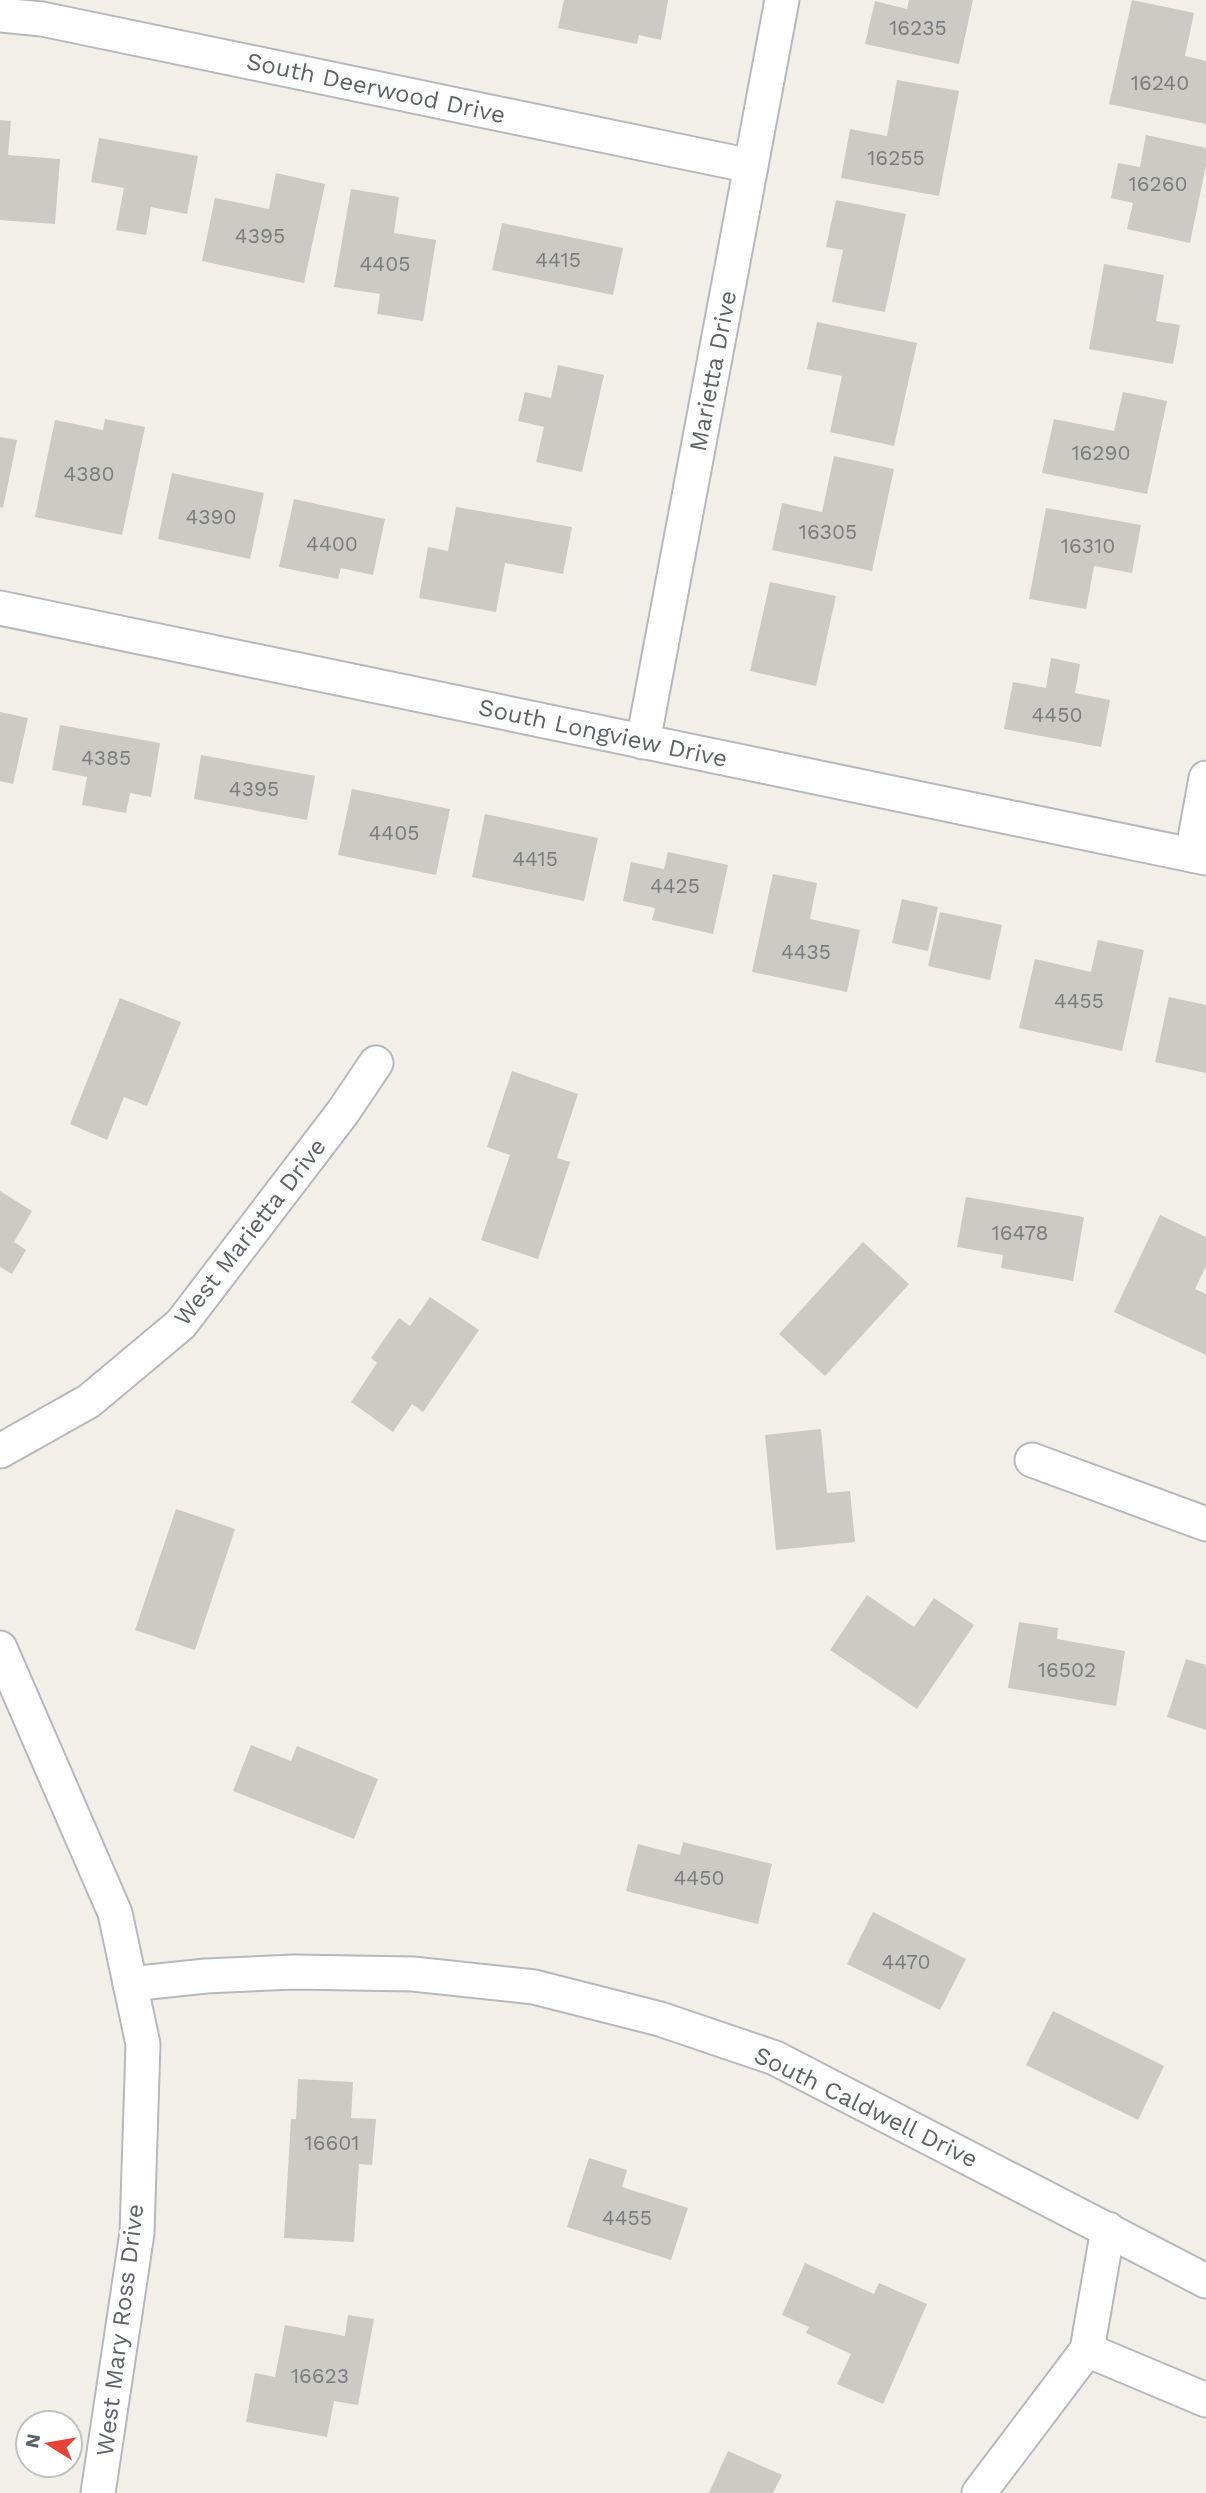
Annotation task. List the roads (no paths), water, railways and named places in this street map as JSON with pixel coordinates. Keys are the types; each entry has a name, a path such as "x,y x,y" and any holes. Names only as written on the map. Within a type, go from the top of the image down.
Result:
{"street":[{"name":"Marietta Drive","path":"643,742 782,0"},
{"name":"South Deerwood Drive","path":"0,15 42,19 751,166"},
{"name":"South Longview Drive","path":"0,608 1199,857"},
{"path":"1199,857 1206,778"},
{"name":"West Marietta Drive","path":"0,1451 89,1401 181,1324 343,1112 376,1063"},
{"path":"1032,1460 1206,1524"},
{"name":"West Mary Ross Drive","path":"0,1648 115,1913 143,2043 137,2232 99,2493"},
{"name":"South Caldwell Drive","path":"130,1984 206,1976 294,1972 413,1974 534,1987 660,2019 775,2058 1206,2281"},
{"path":"979,2493 1087,2350 1108,2229"},
{"path":"1087,2350 1206,2400"}]}
